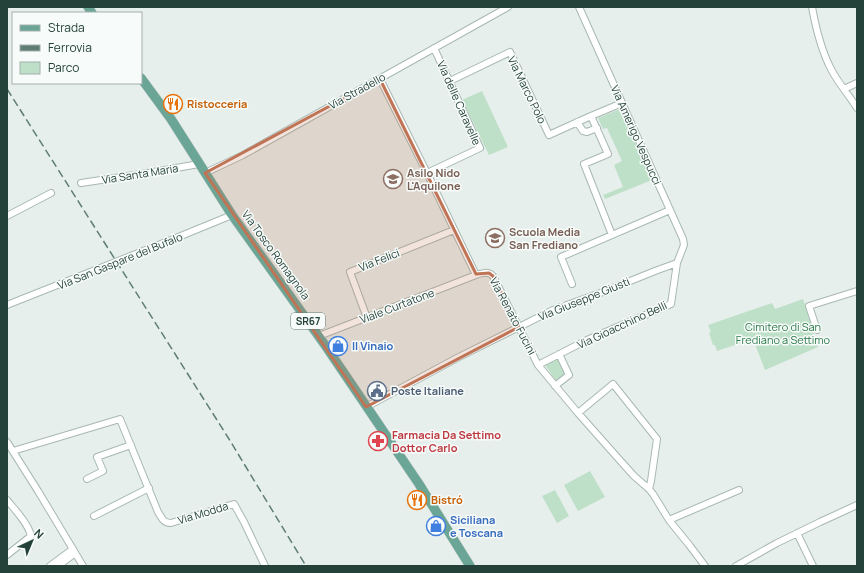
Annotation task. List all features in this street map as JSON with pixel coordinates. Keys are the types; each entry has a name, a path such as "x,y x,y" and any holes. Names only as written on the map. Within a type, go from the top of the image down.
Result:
{"main road":[{"name":"Via Tosco Romagnola","path":"142,79 171,119 232,215 319,336 427,496 470,566"}],"street":[{"name":"Via Stradello","path":"205,173 243,155 508,7"},
{"name":"Via Amerigo Vespucci","path":"579,7 684,241 677,264"},
{"path":"812,7 822,48 831,70 857,108"},
{"name":"Via delle Caravelle","path":"427,173 480,148 434,48"},
{"name":"Via Marco Polo","path":"450,81 510,52 548,135 577,122"},
{"name":"Via Renato Fucini","path":"380,79 476,275 487,273 493,276 538,365 634,476 649,489 669,520 687,541 705,566"},
{"path":"844,89 857,83"},
{"path":"597,128 587,132 583,131 577,122 622,103"},
{"path":"592,116 608,154 584,164 612,235"},
{"name":"Via Santa Maria","path":"81,183 200,164"},
{"path":"7,216 51,193"},
{"path":"572,284 561,257 670,210"},
{"name":"Via San Gaspare del Bufalo","path":"7,305 232,215"},
{"name":"Via Felici","path":"367,318 350,272 454,230"},
{"name":"Via Giuseppe Giusti","path":"366,407 552,310 677,264"},
{"name":"Via Gioacchino Belli","path":"538,365 587,340 671,304 677,264"},
{"name":"Viale Curtatone","path":"319,336 476,275"},
{"path":"817,330 809,306 857,291"},
{"path":"555,386 569,375 559,354"},
{"path":"578,413 613,384 657,439 649,489"},
{"name":"Via Modda","path":"13,451 120,419 158,512 163,520 167,523 171,523 234,504 265,566"},
{"path":"7,442 83,566"},
{"path":"87,479 104,471 97,457 131,445"},
{"path":"94,516 149,488"},
{"path":"669,520 739,490"},
{"path":"7,500 32,536 7,555"},
{"path":"736,566 777,543 857,505"},
{"path":"797,533 813,566"},
{"path":"50,566 74,551"},
{"path":"58,566 74,551"}],"highlighted area":[{"path":"380,79 476,274 489,273 493,276 519,327 366,407 205,173"}],"green space":[{"path":"482,91 508,147 489,155 462,100"},
{"path":"620,109 652,180 605,199 603,195 623,187 614,165 622,161 607,128 603,129 598,118"},
{"name":"Cimitero di San Frediano a Settimo","path":"803,299 818,347 765,370 753,339 717,351 715,345 713,345 709,333 711,332 708,325 772,303 775,309"},
{"path":"558,359 566,375 557,382 545,365"},
{"path":"590,471 605,497 578,511 564,485"},
{"path":"555,490 569,516 557,523 542,496"}],"railway":[{"path":"7,89 229,439 306,566"}],"place":[{"name":"Ristocceria","path":"173,104"},
{"name":"Asilo Nido L'Aquilone","path":"393,179"},
{"name":"Scuola Media San Frediano","path":"495,238"},
{"name":"Il Vinaio","path":"338,346"},
{"name":"Poste Italiane","path":"377,391"},
{"name":"Farmacia Da Settimo Dottor Carlo","path":"378,441"},
{"name":"Bistró","path":"417,500"},
{"name":"Siciliana e Toscana","path":"436,526"}]}
